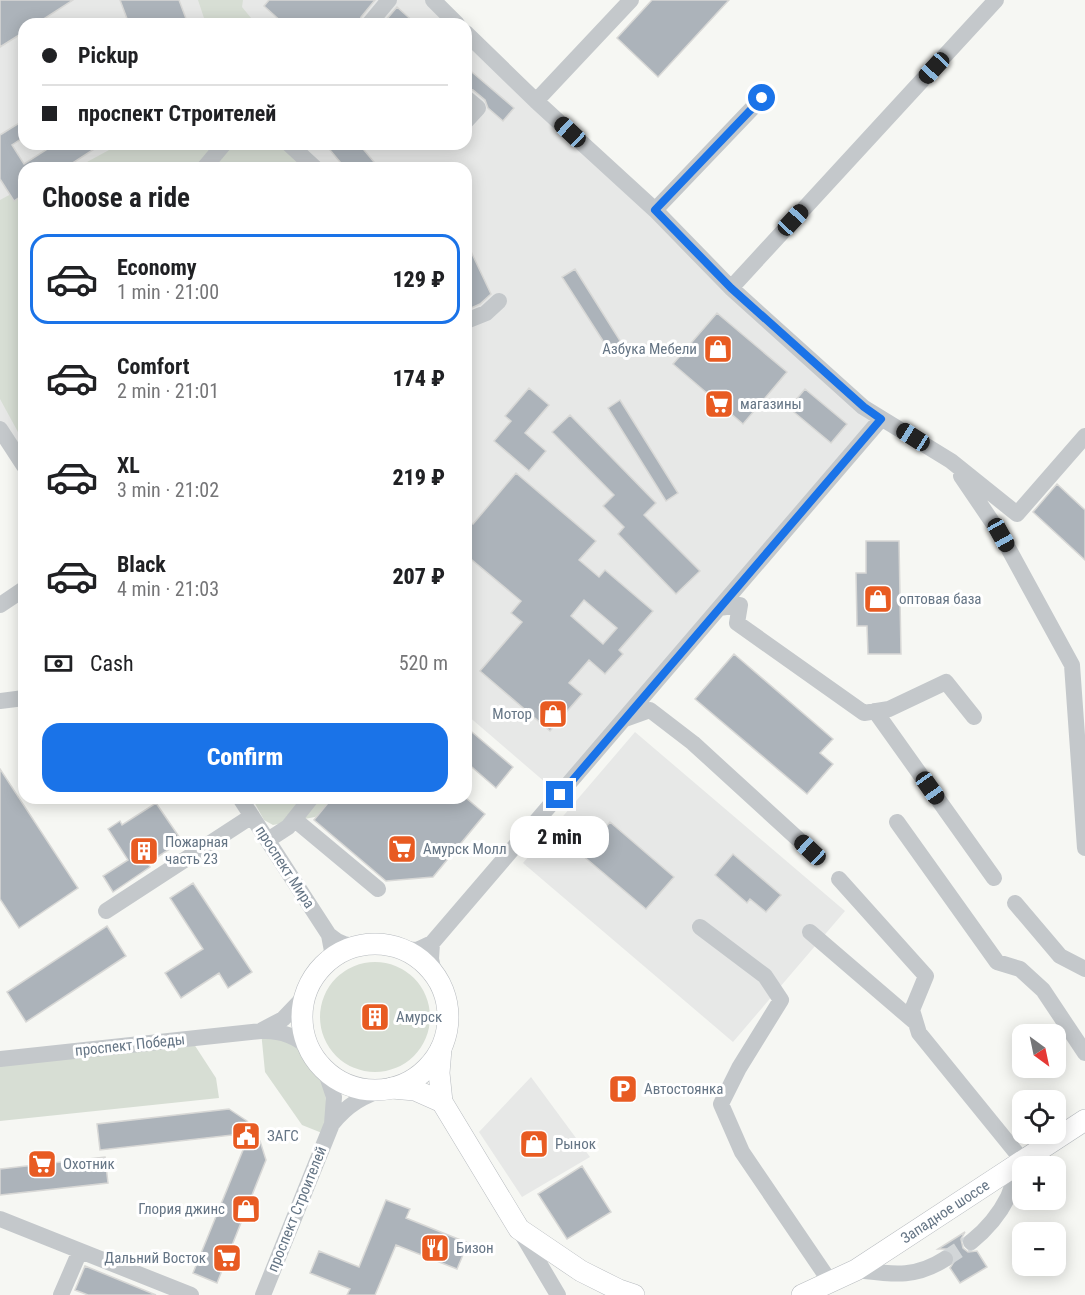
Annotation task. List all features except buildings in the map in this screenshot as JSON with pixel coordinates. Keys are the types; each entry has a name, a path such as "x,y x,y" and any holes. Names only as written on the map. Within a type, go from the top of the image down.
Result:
{"main road":[{"path":"442,1102 415,1090 374,1089 348,1084 325,1070 309,1048 302,1022 305,996 310,983 327,962 338,954 363,945 389,945 402,949 425,963 441,985 448,1011 438,1072 442,1102 519,1229 557,1256 623,1293"},
{"path":"387,1088 412,1079 423,1071 433,1061 445,1037"},
{"name":"Западное шоссе","path":"1031,1156 1085,1120"},
{"name":"Западное шоссе","path":"802,1295 856,1270 1012,1168"}],"street":[{"path":"378,18 389,0"},
{"path":"433,0 451,18"},
{"path":"536,101 631,0"},
{"path":"731,288 996,0"},
{"path":"472,39 655,210 731,288 864,407 951,461 1017,514 1085,436"},
{"path":"655,210 762,98"},
{"path":"472,103 478,108 472,114"},
{"path":"209,162 219,150"},
{"path":"296,150 309,162"},
{"path":"472,319 486,313 499,301"},
{"path":"402,949 417,950 432,944 881,419"},
{"path":"0,429 18,457"},
{"path":"951,461 1001,535 1072,665 1085,848"},
{"path":"0,605 18,593"},
{"path":"720,608 740,605 737,623 864,713 889,710 946,682 974,717"},
{"path":"0,701 18,699"},
{"path":"624,719 650,710 693,743 810,850"},
{"path":"875,711 994,878"},
{"name":"проспект Мира","path":"244,804 329,935"},
{"path":"268,840 288,827 305,804"},
{"path":"106,911 252,816"},
{"path":"294,819 378,889"},
{"path":"897,822 997,962 1020,969 1043,990 1085,1053"},
{"path":"839,879 926,976 912,1010 919,1033 1019,1156"},
{"path":"1015,903 1060,956 1085,969"},
{"path":"700,927 765,976 781,1000 739,1068 721,1104 742,1152 831,1283"},
{"path":"810,932 916,1023"},
{"path":"329,935 348,946 363,945"},
{"path":"327,962 332,951 329,935"},
{"path":"432,944 431,959 434,974"},
{"path":"261,1031 283,1019 305,996"},
{"path":"261,1031 272,1030 290,1035 309,1048"},
{"name":"проспект Победы","path":"0,1059 261,1031"},
{"path":"325,1070 334,1097 332,1124"},
{"path":"332,1124 354,1102 387,1088"},
{"name":"проспект Строителей","path":"262,1295 332,1124"},
{"path":"971,1242 999,1212 1012,1187"},
{"path":"0,1219 191,1295"},
{"path":"519,1229 558,1295"},
{"path":"62,1295 80,1251"},
{"path":"856,1270 897,1275 929,1269 945,1259"}],"shaded area":[{"path":"0,0 433,0 451,18 18,18 18,150 472,150 472,38 881,419 560,795 472,719 472,162 18,162 18,457 0,429"},
{"path":"198,0 243,0 242,7 251,18 204,18"},
{"path":"109,150 293,150 311,162 87,162"},
{"path":"18,190 18,432 0,399 0,200"},
{"path":"635,732 845,911 733,1042 523,863"},
{"path":"255,804 331,804 315,817 273,825 264,820"},
{"path":"375,962 396,966 414,978 426,996 430,1017 426,1038 414,1056 396,1068 375,1072 354,1068 336,1056 324,1038 320,1017 324,996 336,978 354,966"},
{"path":"261,1031 309,1048 325,1070 327,1135 302,1125 265,1072"},
{"path":"190,1038 216,1078 219,1098 0,1121 0,1059"},
{"name":"Рынок","path":"531,1077 590,1157 522,1197 479,1132"}],"tunnel":[{"path":"945,1259 971,1242"}],"place":[{"name":"Азбука Мебели","path":"718,349"},
{"name":"магазины","path":"719,404"},
{"name":"оптовая база","path":"878,599"},
{"name":"Мотор","path":"553,714"},
{"name":"Амурск Молл","path":"402,849"},
{"name":"Пожарная часть 23","path":"144,851"},
{"name":"Амурск","path":"375,1017"},
{"name":"Автостоянка","path":"623,1089"},
{"name":"ЗАГС","path":"246,1136"},
{"name":"Рынок","path":"534,1144"},
{"name":"Охотник","path":"42,1164"},
{"name":"Глория джинс","path":"246,1209"},
{"name":"Бизон","path":"435,1248"},
{"name":"Дальний Восток","path":"227,1258"}],"route":[{"path":"560,795 881,419 864,407 731,288 655,210 762,98"}]}
